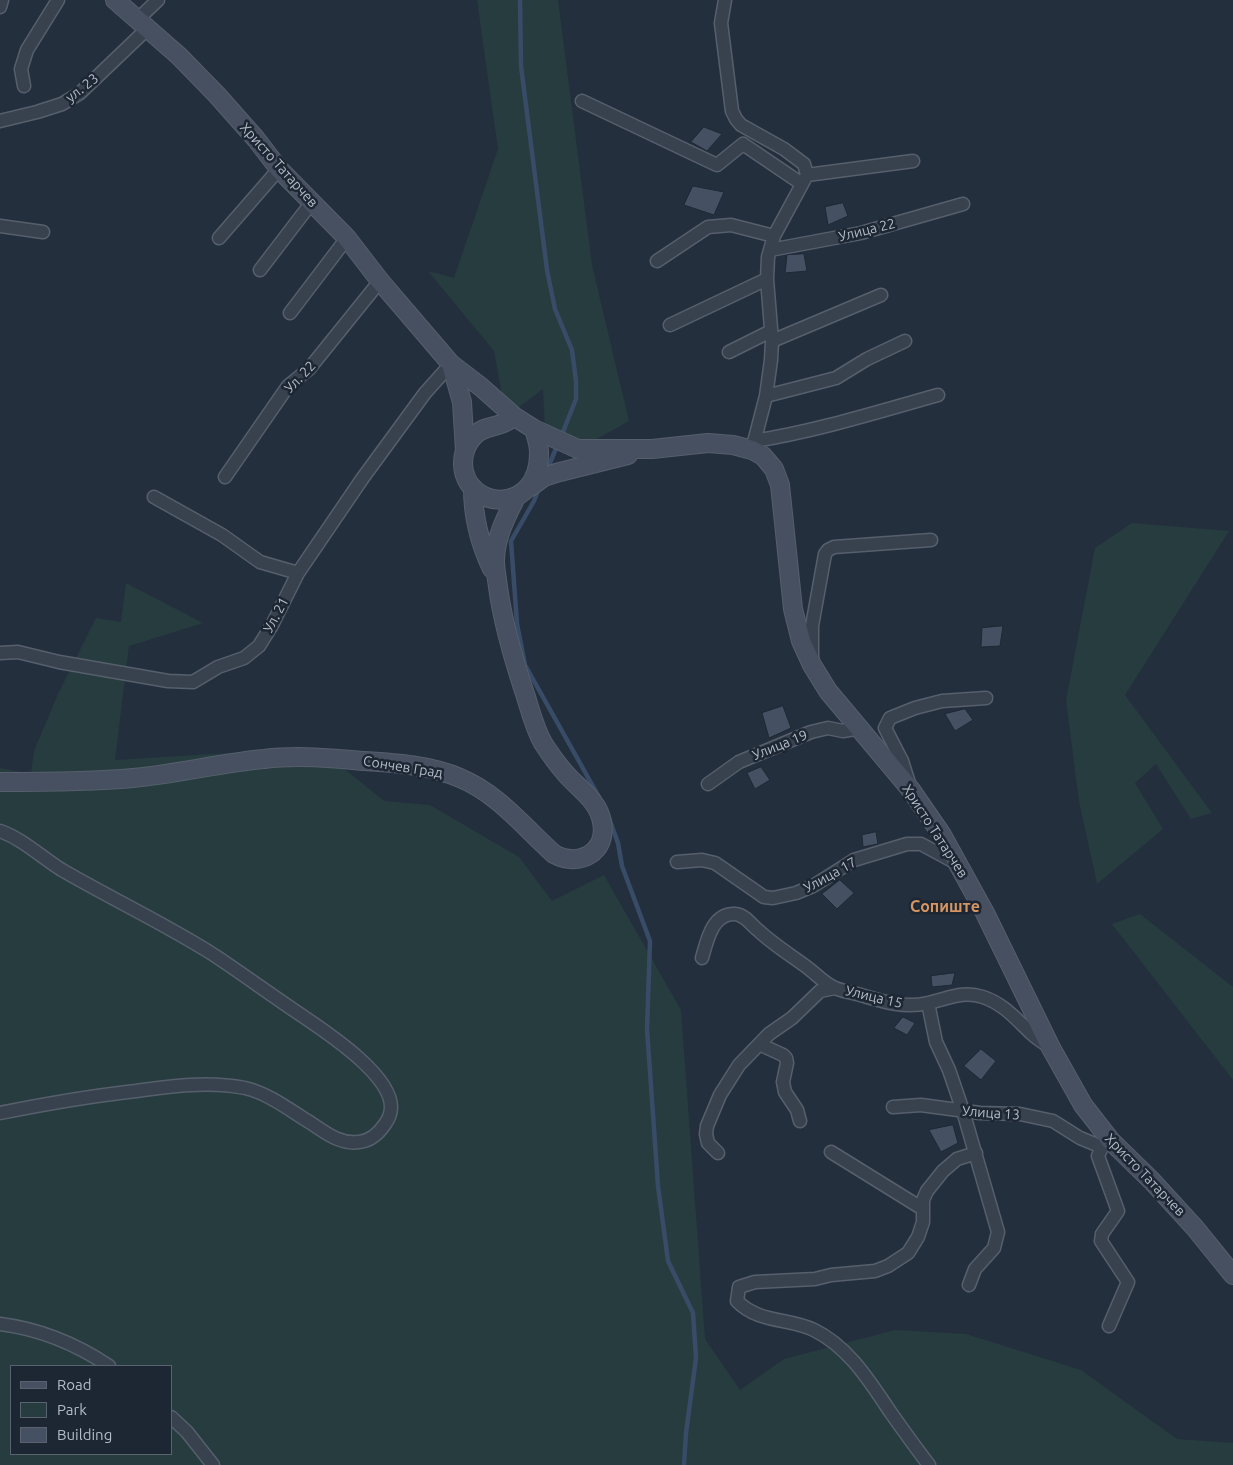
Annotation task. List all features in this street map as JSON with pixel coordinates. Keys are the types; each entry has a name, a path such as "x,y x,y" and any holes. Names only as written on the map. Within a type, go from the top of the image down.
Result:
{"main road":[{"name":"Христо Татарчев","path":"115,0 197,73 256,139 279,169 347,238 380,281 451,364 515,417"},
{"name":"Христо Татарчев","path":"451,364 462,402 465,425 465,451"},
{"path":"497,579 495,561 502,524 522,493 534,481 538,471 539,450 534,429 515,417 482,429 468,442 463,467 473,488 480,494 498,500 522,493"},
{"name":"Христо Татарчев","path":"534,429 578,449 652,449 708,444 753,445 774,469 780,485 793,609 801,641 812,665 828,691 911,790 942,836 986,913 1051,1048 1106,1144 1152,1181 1189,1221 1233,1275"},
{"name":"Христо Татарчев","path":"522,493 544,476 652,449"},
{"path":"473,488 473,506 480,536 497,579"},
{"name":"Сончев Град","path":"0,782 134,778 265,758 331,758 387,762 440,771 461,778 480,788 506,809 554,854 562,859 572,860 586,857 596,849 602,837 602,821 592,800 566,774 536,729 502,617 497,579"}],"street":[{"path":"24,86 21,69 27,50 58,0"},
{"name":"ул. 23","path":"0,121 62,104 80,93 142,24 158,0"},
{"path":"725,0 721,23 732,111 741,125 784,149 804,164 804,180 774,236 770,250 767,278 772,360 766,396 753,445 938,395"},
{"path":"582,101 717,165 744,144 804,180 913,161"},
{"path":"219,238 279,169"},
{"path":"260,270 312,202"},
{"name":"Улица 22","path":"770,250 861,233 963,204"},
{"path":"656,261 708,227 731,225 774,236"},
{"path":"0,226 43,232"},
{"path":"290,313 347,238"},
{"path":"670,325 767,278"},
{"name":"Ул. 22","path":"225,477 288,386 308,369 380,281"},
{"path":"729,352 881,295"},
{"path":"766,396 836,378 867,359 905,341"},
{"name":"Ул. 21","path":"0,653 18,652 59,662 168,681 193,682 218,667 244,658 259,646 272,625 298,573 362,479 425,393 451,364"},
{"path":"154,497 222,535 260,562 298,573"},
{"path":"812,665 812,626 825,554 828,550 834,547 931,540"},
{"path":"911,790 902,761 885,728 890,718 915,708 942,701 986,698"},
{"name":"Улица 19","path":"708,784 738,762 811,732 828,728 843,731 860,728"},
{"path":"0,831 12,836 61,869 213,954 326,1032 368,1067 380,1082 389,1098 391,1108 383,1128 374,1136 359,1142 344,1142 274,1100 248,1089 212,1084 183,1084 69,1099 0,1113"},
{"name":"Улица 17","path":"677,862 702,860 715,863 764,897 773,898 796,893 813,886 854,860 907,844 921,844 958,864"},
{"name":"Улица 15","path":"702,958 708,936 716,921 724,915 737,914 747,918 759,931 835,988 885,1003 903,1006 928,1003 959,995 972,995 984,998 1000,1005 1016,1017 1033,1035 1051,1048"},
{"path":"718,1152 708,1142 706,1134 709,1118 720,1095 739,1065 769,1034 792,1018 820,992 835,988"},
{"path":"928,1003 936,1042 949,1070 963,1111 998,1232 994,1248 975,1269 969,1285"},
{"path":"759,1044 786,1058 783,1082 785,1092 797,1110 800,1121"},
{"name":"Улица 13","path":"893,1107 921,1105 963,1111 1020,1114 1052,1122 1080,1138 1106,1144"},
{"path":"1106,1144 1098,1156 1118,1211 1102,1234 1101,1240 1128,1282 1108,1326"},
{"path":"831,1152 923,1209"},
{"path":"929,1465 857,1365 836,1344 814,1329 754,1314 737,1301 739,1287 755,1282 815,1279 831,1275 875,1271 888,1266 908,1253 918,1237 922,1222 923,1200 927,1191 957,1159 976,1153"},
{"path":"0,1324 19,1326 64,1340 107,1365"},
{"path":"172,1418 187,1432 214,1465"}],"green space":[{"path":"477,0 558,0 592,265 629,421 586,445 545,428 543,389 506,417 494,351 428,271 454,278 498,149"},
{"path":"1132,523 1229,531 1125,695 1212,813 1191,819 1156,764 1135,783 1163,829 1097,884 1079,801 1066,700 1095,548"},
{"path":"126,583 203,623 129,646 115,760 261,751 334,758 384,801 430,805 519,857 552,901 604,875 681,1010 705,1339 740,1390 784,1359 895,1330 966,1334 1081,1370 1177,1439 1233,1443 1233,1465 0,1465 0,768 31,774 34,751 58,694 96,618 121,622"},
{"path":"1140,914 1233,987 1233,1080 1112,924"}],"building":[{"path":"704,127 722,134 707,151 691,142"},
{"path":"693,186 724,192 714,215 684,205"},
{"path":"843,203 848,216 828,225 825,207"},
{"path":"804,254 807,271 785,273 787,255"},
{"path":"1003,626 1000,646 981,647 982,628"},
{"path":"783,706 791,728 769,738 762,713"},
{"path":"965,709 973,720 955,731 945,714"},
{"path":"761,767 770,780 755,789 747,773"},
{"path":"876,832 878,844 863,847 862,835"},
{"path":"840,880 854,893 837,909 822,894"},
{"path":"955,973 952,985 932,987 931,976"},
{"path":"903,1017 915,1023 907,1035 894,1028"},
{"path":"981,1049 996,1061 981,1080 964,1066"},
{"path":"953,1125 958,1143 941,1152 929,1130"}],"waterway":[{"path":"520,0 521,66 547,270 555,309 572,350 576,381 576,399 561,437"},
{"path":"546,472 558,444"},
{"path":"539,488 534,501 511,541 517,624 525,665 599,797"},
{"path":"609,818 618,843 622,866 650,941 647,1029 658,1186 668,1261 693,1313 696,1358 686,1433 684,1465"}],"district":[{"name":"Сопиште","path":"945,907"}]}
